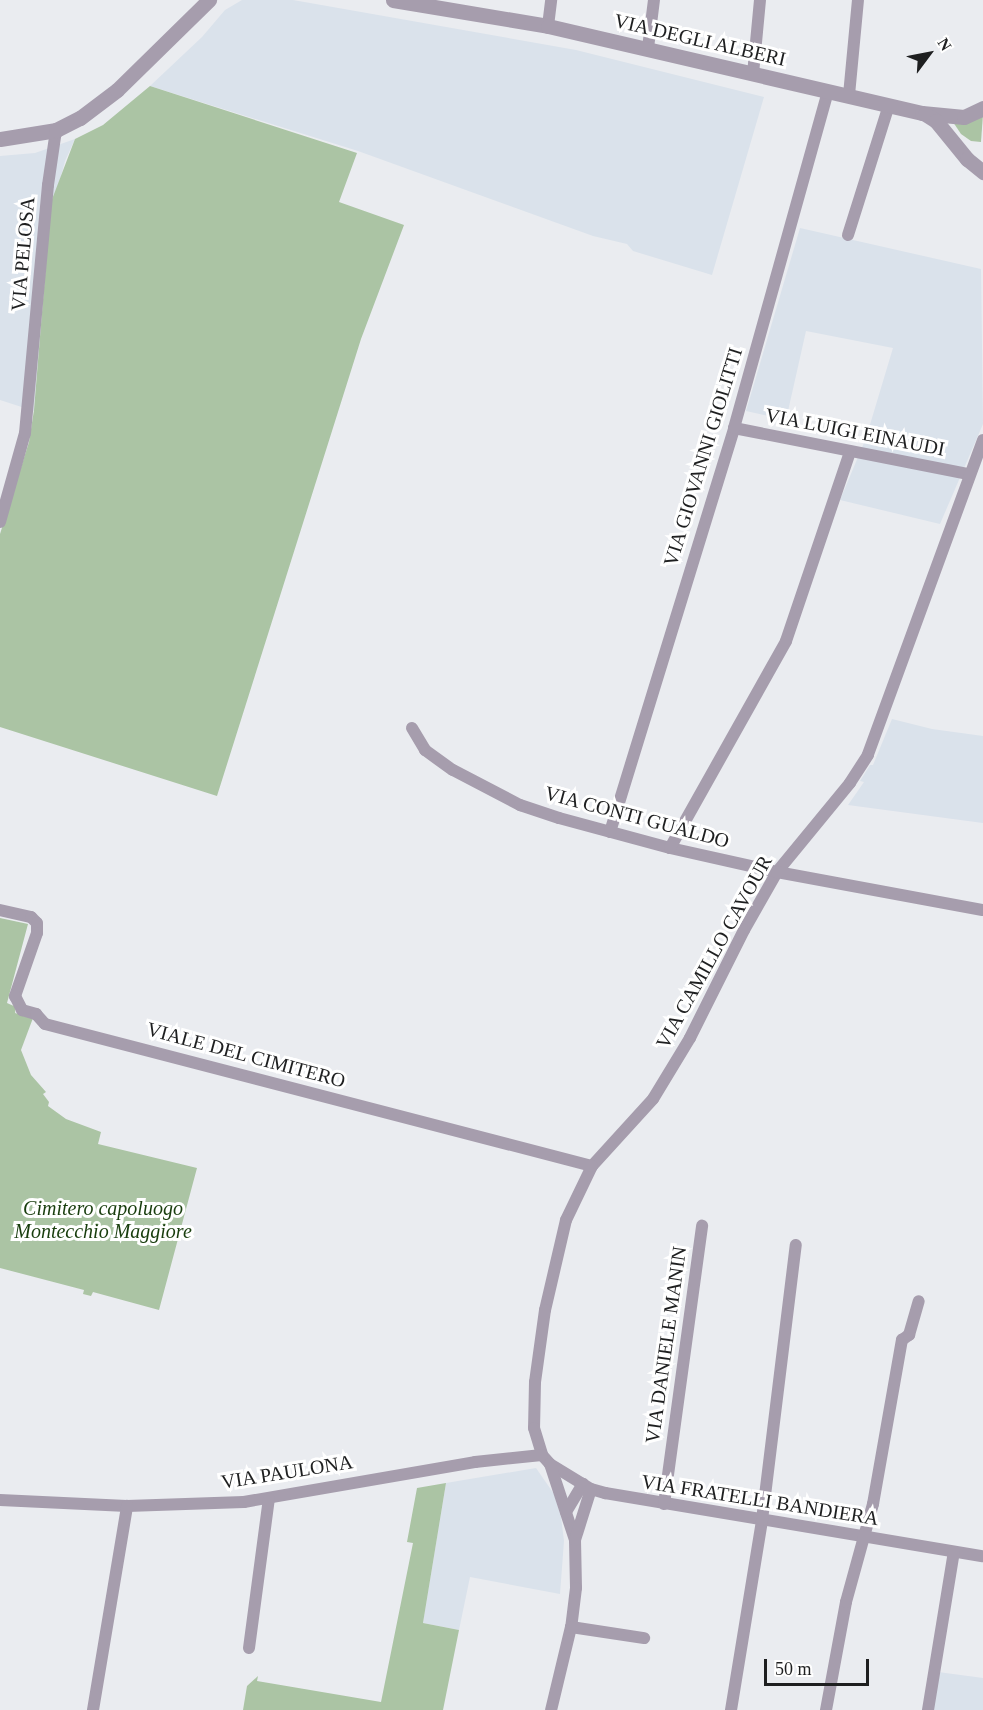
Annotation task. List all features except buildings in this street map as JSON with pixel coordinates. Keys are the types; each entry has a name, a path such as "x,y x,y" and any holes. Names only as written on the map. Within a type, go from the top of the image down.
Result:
{"street":[{"path":"0,139 56,130 80,118 117,90 209,0"},
{"name":"VIA DEGLI ALBERI","path":"393,0 441,4 548,26 922,113 964,117 983,108"},
{"path":"548,26 551,0"},
{"path":"648,48 654,0"},
{"path":"753,74 760,0"},
{"path":"849,95 858,0"},
{"name":"VIA GIOVANNI GIOLITTI","path":"610,832 734,428 828,91"},
{"path":"848,236 889,105"},
{"name":"VIA DEGLI ALBERI","path":"922,113 942,127 958,149 983,172"},
{"name":"VIA PELOSA","path":"0,522 25,433 48,185 56,130"},
{"path":"958,149 968,154 983,155"},
{"name":"VIA LUIGI EINAUDI","path":"734,428 969,474"},
{"name":"VIA CAMILLO CAVOUR","path":"575,1540 534,1428 545,1310 566,1220 592,1166 652,1099 690,1038 744,930 777,873 850,783 868,755 983,440"},
{"path":"670,848 786,641 850,452"},
{"name":"VIA CONTI GUALDO","path":"412,728 425,750 453,770 510,800 610,832 777,873 983,910"},
{"name":"VIALE DEL CIMITERO","path":"0,910 31,917 37,923 37,933 15,996 22,1010 36,1014 45,1024 592,1166"},
{"name":"VIA DANIELE MANIN","path":"664,1504 702,1226"},
{"path":"731,1710 762,1520 796,1245"},
{"path":"826,1710 846,1602 873,1504 902,1340 909,1335 919,1301"},
{"name":"VIA FRATELLI BANDIERA","path":"546,1460 587,1487 664,1504 983,1556"},
{"name":"VIA PAULONA","path":"0,1500 127,1506 269,1499 475,1462 546,1460"},
{"path":"566,1512 587,1487"},
{"path":"551,1710 571,1626 576,1588 575,1540 587,1487"},
{"path":"249,1648 269,1499"},
{"path":"93,1710 127,1506"},
{"path":"928,1710 954,1552"},
{"path":"571,1626 644,1638"}],"shaded area":[{"path":"242,0 293,0 576,50 764,97 712,275 633,251 627,244 593,236 358,151 150,86 202,37 225,10"},
{"path":"75,139 65,161 49,222 34,411 0,400 0,156 35,153"},
{"path":"800,228 981,269 983,424 940,524 840,500 866,438 893,348 806,331 786,420 746,411"},
{"path":"892,719 932,729 983,736 983,823 848,805 864,782 860,781 870,765 873,765"},
{"path":"536,1468 554,1494 561,1517 564,1541 560,1594 470,1577 459,1630 423,1623 446,1483"},
{"path":"938,1672 983,1678 983,1710 932,1710"}],"green space":[{"path":"150,86 357,153 339,202 404,225 361,339 217,796 0,727 0,534 29,442 34,410 51,202 75,139 103,125"},
{"path":"983,114 981,142 971,141 961,134 953,122"},
{"name":"Cimitero capoluogo Montecchio Maggiore","path":"0,918 28,924 7,1003 16,1007 15,1013 33,1018 21,1050 31,1075 46,1092 43,1094 49,1102 48,1106 66,1119 101,1132 98,1144 197,1168 159,1310 93,1292 91,1296 83,1294 84,1290 0,1268"},
{"path":"446,1483 423,1623 459,1630 443,1710 243,1710 247,1686 258,1676 257,1681 381,1702 413,1543 407,1542 417,1488"}]}
